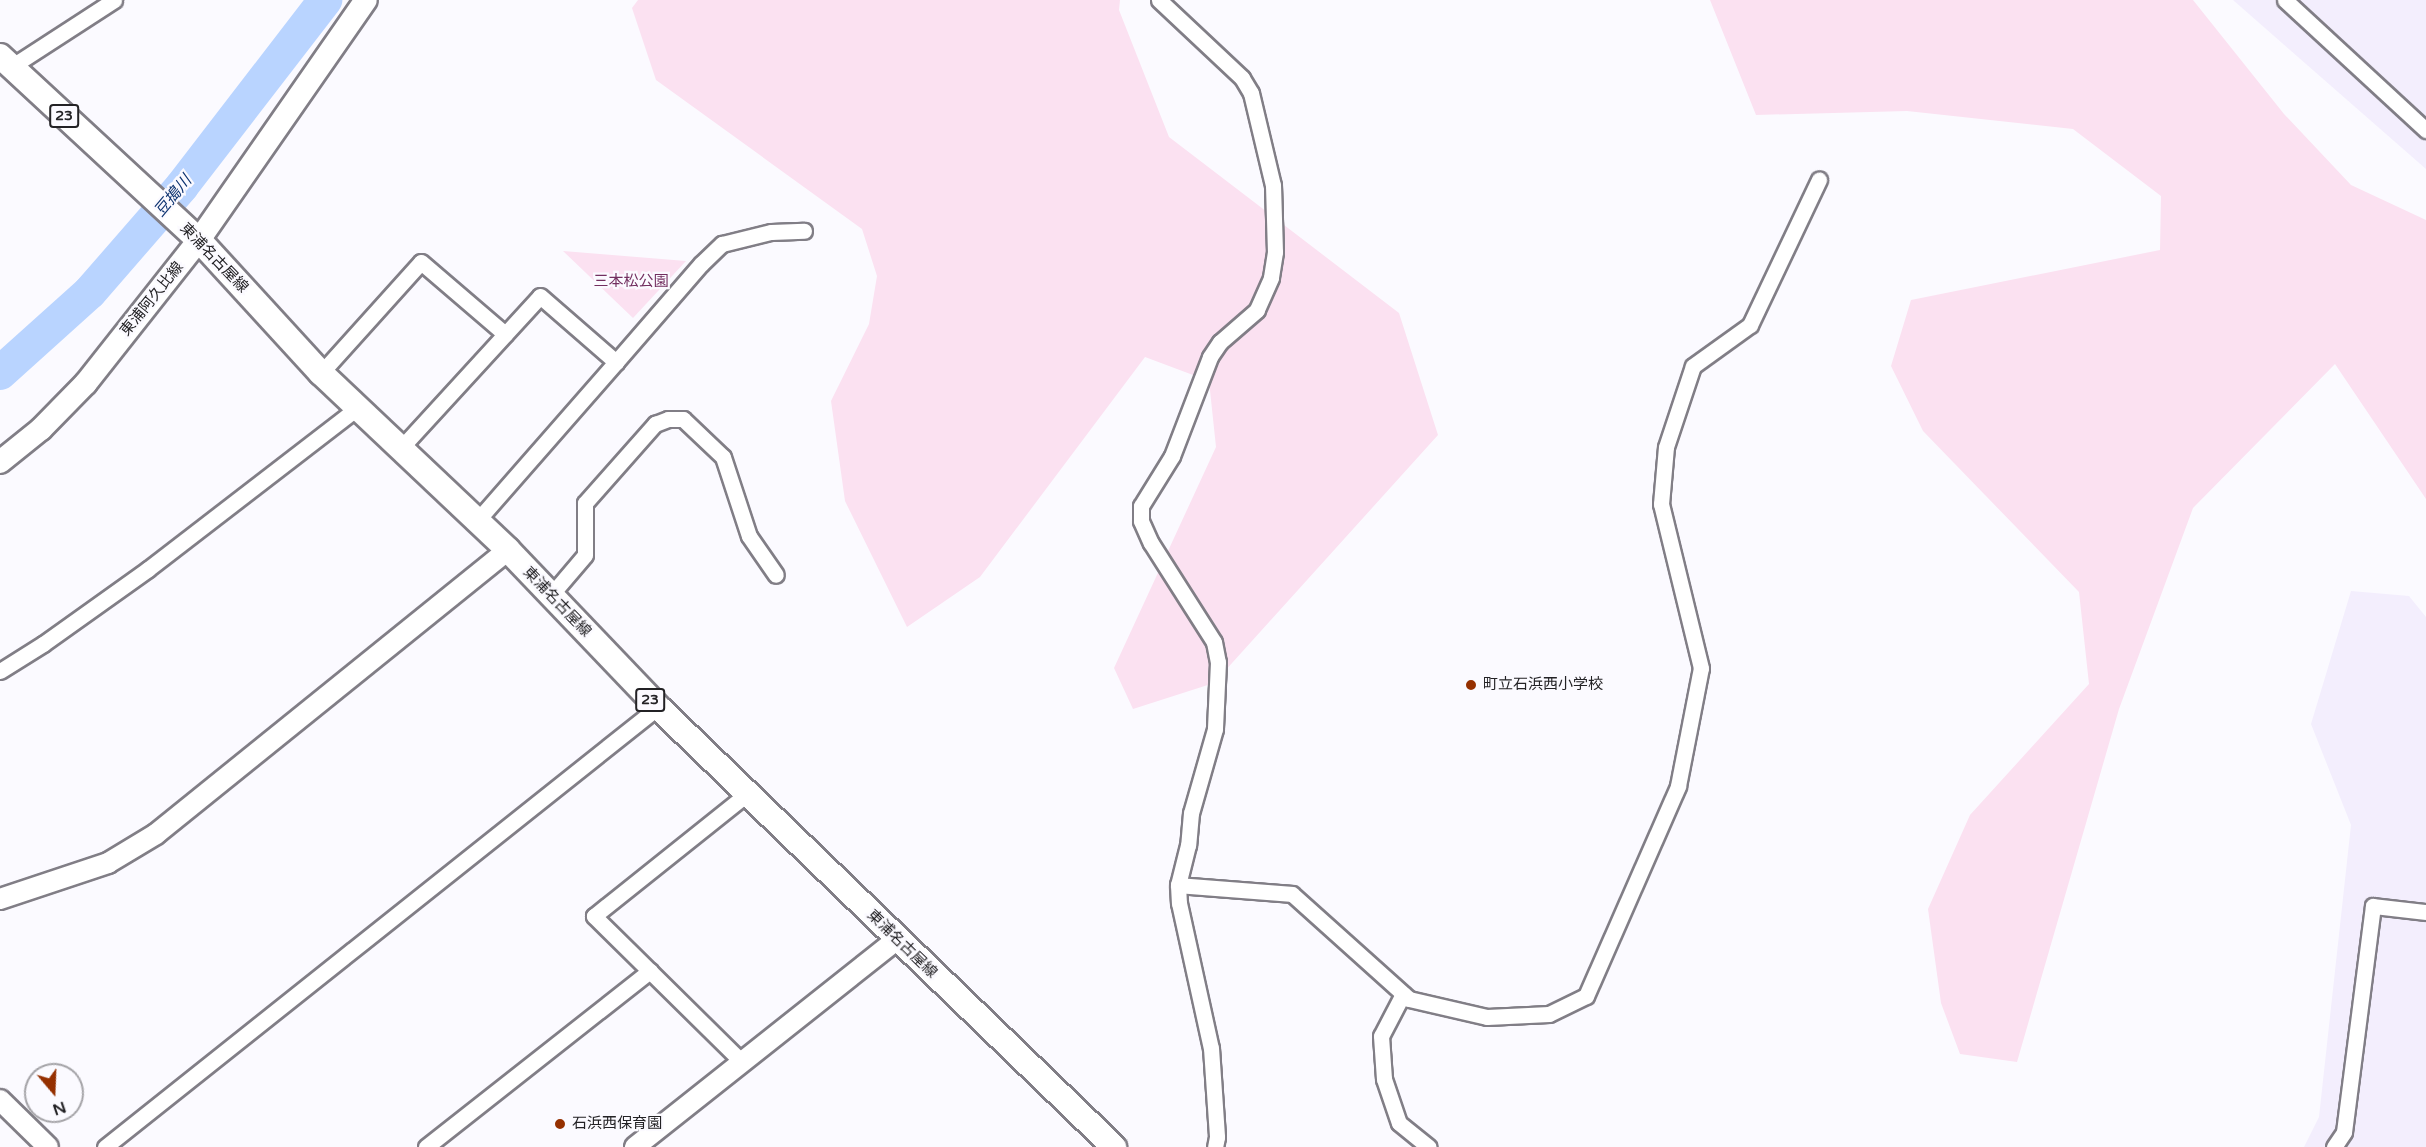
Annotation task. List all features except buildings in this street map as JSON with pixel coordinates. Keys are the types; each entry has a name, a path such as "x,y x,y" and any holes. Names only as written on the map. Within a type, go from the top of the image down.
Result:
{"main road":[{"name":"東浦阿久比線","path":"0,462 40,429 86,383 199,240 366,0"},
{"name":"東浦名古屋線","path":"5,62 199,240 321,374 507,550 658,707 896,940 1114,1147"}],"street":[{"path":"5,62 114,0"},
{"path":"1159,0 1242,78 1251,93 1273,185 1275,241 1271,278 1257,310 1220,342 1210,357 1172,456 1141,506 1141,521 1151,543 1214,642 1218,662 1215,729 1191,813 1188,845 1178,885 1179,903 1211,1048 1217,1137 1215,1147"},
{"path":"2285,0 2426,130"},
{"path":"1178,885 1292,894 1409,999 1486,1017 1549,1014 1586,996 1678,786 1701,668 1661,504 1666,447 1693,366 1750,325 1819,180"},
{"path":"477,521 701,264 722,244 771,232 804,231"},
{"path":"321,374 421,262 505,334"},
{"path":"400,449 540,296 616,362"},
{"path":"0,670 43,644 148,569 357,408"},
{"path":"551,595 585,555 585,503 655,424 668,419 683,419 723,457 749,536 776,575"},
{"path":"0,899 108,863 156,834 507,550"},
{"path":"105,1147 658,707"},
{"path":"742,1062 594,916 747,794"},
{"path":"2334,1147 2344,1132 2373,906 2426,912"},
{"path":"635,1147 896,940"},
{"path":"426,1147 650,971"},
{"path":"1403,994 1381,1036 1384,1079 1400,1123 1429,1147"},
{"path":"0,1100 42,1145"}],"shaded area":[{"path":"2233,0 2426,0 2426,169"},
{"path":"2351,591 2409,596 2426,617 2426,1147 2304,1147 2319,1117 2351,825 2311,724"}],"green space":[{"path":"638,0 1120,0 1119,10 1169,137 1399,313 1438,435 1214,683 1133,709 1114,668 1216,447 1209,381 1145,357 980,577 907,627 845,501 831,401 869,324 877,276 862,229 656,80 632,8"},
{"path":"1710,0 2193,0 2284,114 2351,185 2426,220 2426,499 2335,364 2193,508 2119,709 2017,1062 1960,1054 1941,1003 1928,909 1970,815 2089,684 2079,592 1923,431 1891,366 1911,300 2160,250 2161,196 2073,129 1907,111 1756,115"},
{"name":"三本松公園","path":"563,251 686,261 633,318"}],"waterway":[{"name":"豆搗川","path":"0,373 90,292 182,186 325,0"}],"place":[{"name":"町立石浜西小学校","path":"1471,685"},
{"name":"石浜西保育園","path":"560,1124"}]}
